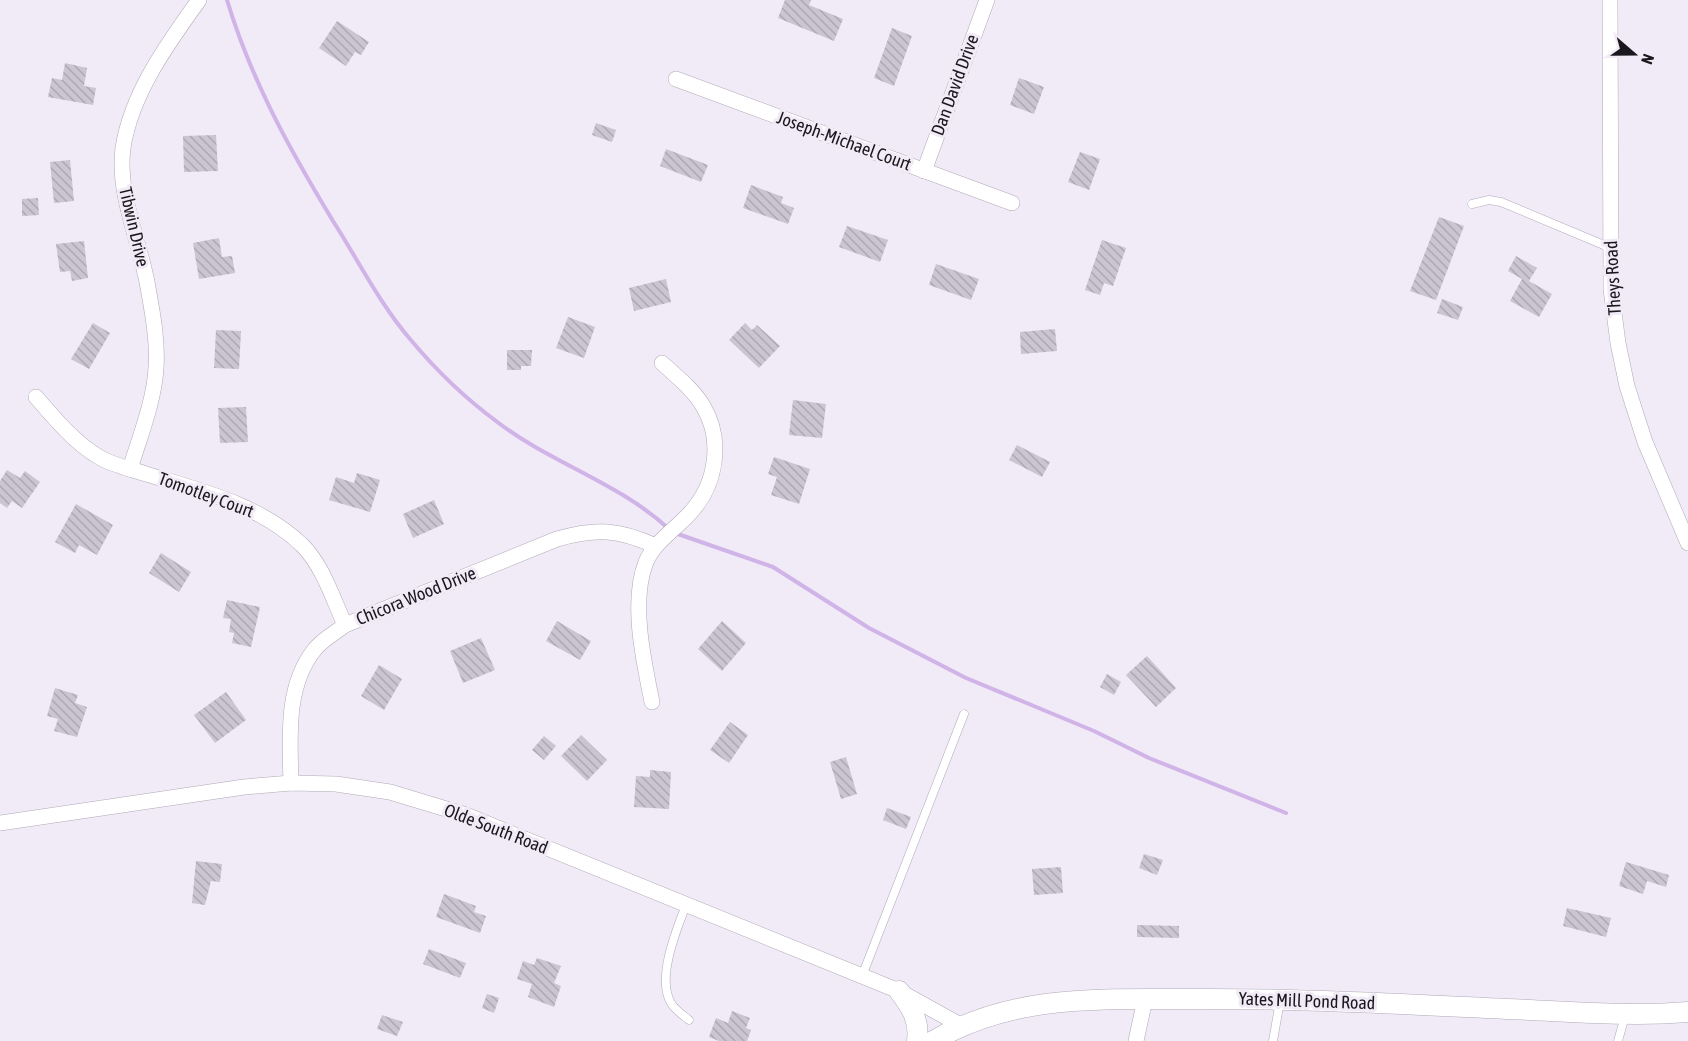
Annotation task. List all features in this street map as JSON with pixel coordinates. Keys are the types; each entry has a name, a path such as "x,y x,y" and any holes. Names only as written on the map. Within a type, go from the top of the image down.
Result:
{"street":[{"name":"Tibwin Drive","path":"130,469 152,398 156,367 156,339 147,282 123,177 123,150 128,128 152,72 199,0"},
{"name":"Dan David Drive","path":"924,171 987,0"},
{"name":"Theys Road","path":"1610,0 1611,289 1627,386 1645,442 1688,543"},
{"name":"Joseph-Michael Court","path":"676,79 1012,203"},
{"path":"652,702 640,623 640,587 646,562 656,546 693,509 708,486 715,457 714,434 704,407 690,388 662,363"},
{"name":"Tomotley Court","path":"36,397 79,443 100,459 226,500 275,522 303,547 319,570 345,625"},
{"name":"Chicora Wood Drive","path":"291,783 290,738 294,692 305,663 317,646 345,625 557,539 582,532 608,530 631,535 656,546"},
{"name":"Olde South Road","path":"0,823 244,787 291,783 336,784 390,792 466,815 862,976 898,991 962,1026"},
{"path":"898,991 912,1007 917,1022 917,1041"},
{"name":"Yates Mill Pond Road","path":"933,1041 962,1026 996,1013 1033,1004 1091,999 1280,999 1625,1015 1688,1012"},
{"path":"1136,1041 1145,999"}],"lane":[{"path":"1472,204 1489,201 1501,202 1611,248"},
{"path":"862,976 964,714"},
{"path":"686,905 671,947 668,984 670,1001 689,1020"},
{"path":"1273,1041 1280,999"},
{"path":"1618,1041 1625,1015"}],"building":[{"path":"785,0 811,0 809,5 843,19 834,41 778,18"},
{"path":"337,21 369,42 361,55 355,52 346,66 319,48"},
{"path":"892,28 912,36 894,86 874,78"},
{"path":"65,63 87,68 84,86 96,88 93,105 48,97 52,78 62,80"},
{"path":"1019,78 1044,87 1034,114 1010,105"},
{"path":"596,123 616,130 612,142 592,135"},
{"path":"216,135 218,171 184,172 183,136"},
{"path":"666,149 708,165 701,182 660,166"},
{"path":"1080,152 1100,159 1089,190 1068,182"},
{"path":"70,160 74,201 54,203 50,162"},
{"path":"751,185 783,197 781,203 794,208 788,224 743,208"},
{"path":"38,198 39,215 22,216 22,199"},
{"path":"1439,217 1464,226 1436,300 1410,291"},
{"path":"847,226 888,240 880,262 839,247"},
{"path":"219,238 222,257 232,256 235,273 199,279 193,243"},
{"path":"1102,240 1126,248 1113,286 1104,283 1100,295 1085,290"},
{"path":"84,241 88,278 72,281 70,271 60,272 56,244"},
{"path":"1516,256 1537,268 1529,281 1552,294 1539,317 1510,301 1522,279 1508,271"},
{"path":"936,264 979,279 971,300 929,285"},
{"path":"666,279 671,302 634,311 629,288"},
{"path":"1442,299 1463,307 1458,320 1437,313"},
{"path":"568,317 595,327 584,358 556,348"},
{"path":"93,323 110,333 89,369 71,359"},
{"path":"745,323 752,330 757,325 780,346 759,368 729,340"},
{"path":"1055,329 1057,351 1021,354 1020,332"},
{"path":"216,330 241,331 239,369 214,368"},
{"path":"507,350 532,350 531,366 521,366 521,370 507,370"},
{"path":"793,400 826,404 822,438 789,435"},
{"path":"246,407 248,442 220,443 218,408"},
{"path":"1017,445 1050,462 1042,477 1009,460"},
{"path":"774,457 810,469 799,504 771,495 777,477 768,474"},
{"path":"7,470 20,478 25,471 40,482 22,508 12,501 7,508 0,503 0,481"},
{"path":"357,473 380,480 370,512 329,500 336,477 354,483"},
{"path":"434,500 444,524 413,538 403,514"},
{"path":"76,504 113,525 97,555 79,545 75,553 55,542"},
{"path":"161,553 191,572 179,592 149,573"},
{"path":"227,600 260,607 251,647 232,643 234,633 229,632 231,619 223,618"},
{"path":"557,621 591,641 580,660 546,641"},
{"path":"722,621 746,643 722,671 698,649"},
{"path":"481,638 495,670 463,683 450,651"},
{"path":"1147,656 1176,688 1156,707 1126,675"},
{"path":"379,665 402,679 384,710 361,696"},
{"path":"1107,674 1121,682 1114,695 1100,687"},
{"path":"55,688 78,695 75,703 87,707 77,737 54,731 58,719 47,716"},
{"path":"226,692 246,720 215,743 194,715"},
{"path":"730,722 748,735 729,763 710,750"},
{"path":"581,735 607,760 587,781 561,756"},
{"path":"544,736 556,746 544,760 532,750"},
{"path":"846,757 857,794 841,799 830,762"},
{"path":"650,770 671,772 669,809 634,807 636,776 650,777"},
{"path":"887,808 911,817 906,829 883,820"},
{"path":"1144,854 1163,860 1157,875 1139,868"},
{"path":"196,861 222,864 220,882 211,881 205,905 192,903"},
{"path":"1626,862 1669,875 1666,887 1647,881 1643,894 1619,886"},
{"path":"1061,867 1063,893 1034,895 1032,869"},
{"path":"444,894 476,906 474,912 486,916 480,933 436,917"},
{"path":"1567,908 1611,918 1606,937 1563,926"},
{"path":"1137,925 1179,926 1179,938 1137,937"},
{"path":"429,949 466,963 460,978 423,964"},
{"path":"537,958 561,966 554,983 561,986 554,1007 528,997 532,984 517,979 523,961 534,965"},
{"path":"487,994 499,998 494,1013 482,1008"},
{"path":"732,1011 750,1018 746,1028 751,1030 747,1041 719,1041 709,1037 716,1018 728,1023"},
{"path":"382,1015 403,1022 397,1036 377,1029"}],"waterway":[{"path":"227,0 248,58 287,141 370,282 410,339 451,383 496,421 539,449 628,498 669,529"},
{"path":"675,533 773,567 869,628 966,678 1094,731 1149,758 1286,813"}]}
